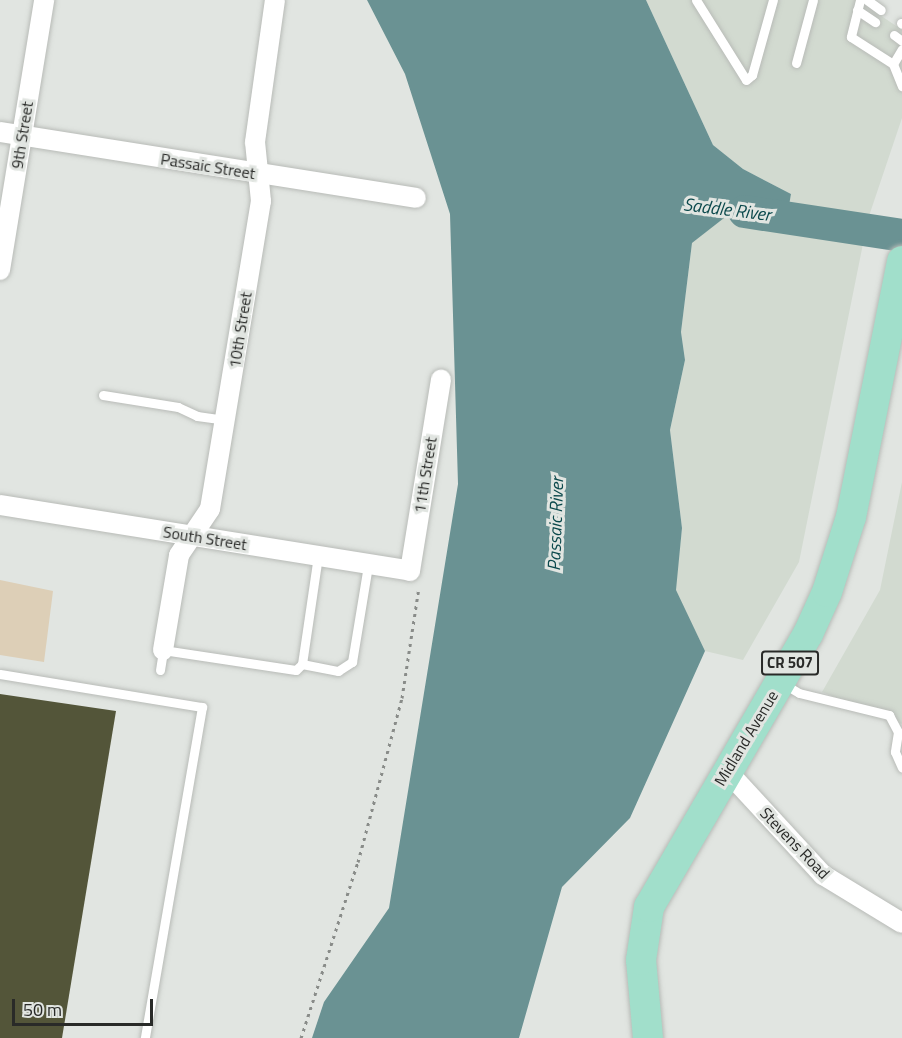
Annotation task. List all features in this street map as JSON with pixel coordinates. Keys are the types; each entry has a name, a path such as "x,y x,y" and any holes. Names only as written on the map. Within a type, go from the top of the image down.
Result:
{"main road":[{"name":"Midland Avenue","path":"648,1038 641,960 649,907 808,634 841,555 901,264"}],"street":[{"name":"9th Street","path":"0,270 44,0"},
{"name":"10th Street","path":"163,650 179,555 210,509 261,201 255,142 275,0"},
{"name":"Passaic Street","path":"0,132 416,198"},
{"name":"11th Street","path":"410,571 441,379"},
{"name":"South Street","path":"0,506 410,571"},
{"name":"Stevens Road","path":"727,771 823,875 902,924"}],"lane":[{"path":"696,0 746,80 752,75 773,0"},
{"path":"796,63 813,0"},
{"path":"860,0 851,37 893,64 902,86"},
{"path":"867,0 881,10"},
{"path":"857,10 875,22"},
{"path":"893,64 902,49"},
{"path":"103,395 178,407 197,416 225,420"},
{"path":"160,670 163,650 296,670 302,664 318,556"},
{"path":"302,664 338,671 352,662 368,565"},
{"path":"0,674 202,707 145,1038"},
{"path":"780,681 799,693 889,715 897,732 895,752 902,768"}],"path":[{"path":"302,1038 358,862 402,698 420,584 410,571"}],"shaded area":[{"path":"646,0 858,0 902,30 902,118 868,219 799,562 743,660 705,651 675,590 682,528 670,430 685,360 681,332 692,243 723,218 786,223 791,194 743,169 713,145"},
{"path":"902,482 902,724 822,692 880,590"},
{"path":"0,580 53,591 44,662 0,655"}],"water":[{"name":"Passaic River","path":"367,0 646,0 713,145 743,169 791,194 786,223 724,218 692,243 681,332 685,360 670,430 682,528 676,590 705,651 630,818 562,887 519,1038 312,1038 324,1002 389,908 458,484 450,214 405,74"}],"building":[{"path":"0,694 116,711 62,1038 0,1038"}],"waterway":[{"name":"Saddle River","path":"744,211 902,235"}]}
